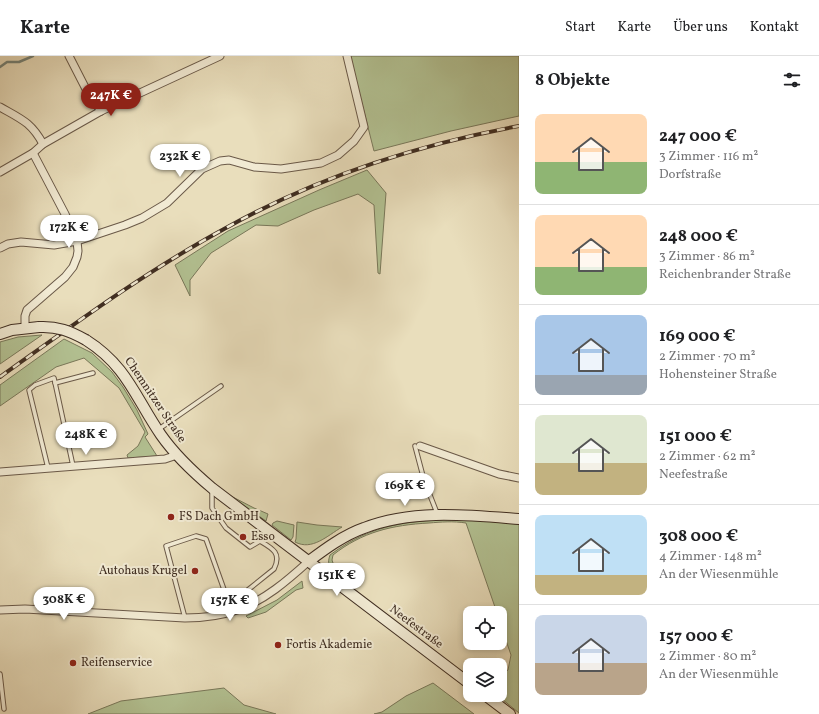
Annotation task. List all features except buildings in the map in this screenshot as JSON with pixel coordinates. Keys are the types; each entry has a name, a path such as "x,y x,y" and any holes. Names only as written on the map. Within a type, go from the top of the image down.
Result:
{"main road":[{"name":"Chemnitzer Straße","path":"0,334 25,328 54,327 66,330 86,340 105,353 122,372 158,430 176,455 212,488 309,561"},
{"path":"309,561 345,537 362,528 380,522 400,518 469,515 519,519"},
{"name":"Neefestraße","path":"309,561 463,679"},
{"path":"494,702 510,714"}],"street":[{"path":"69,56 88,94 101,111"},
{"path":"0,172 33,153 43,144 101,111 220,56"},
{"path":"0,248 14,242 34,243 48,246 77,241 142,218 167,203 202,169 216,162 230,160 254,167 281,168 321,163 338,155 354,142 364,127 347,56"},
{"path":"0,107 26,122 33,128 43,144"},
{"path":"25,328 25,316 27,310 64,277 78,257 77,241 65,214 33,153"},
{"path":"418,446 499,474 519,478"},
{"path":"0,472 165,459 176,455"},
{"path":"0,610 33,610 200,618 232,612 247,606 292,576 309,561"}],"lane":[{"path":"55,383 93,373"},
{"path":"48,468 29,390 34,385 54,378 74,466"},
{"path":"158,430 221,386"},
{"path":"418,446 424,480 438,516"},
{"path":"212,488 212,508 226,528 250,547 260,541 273,549 278,557 274,569 244,593 243,597 247,606"},
{"path":"185,618 166,546 196,536 206,539 232,612"},
{"path":"0,674 4,709"}],"green space":[{"path":"350,56 519,56 519,116 451,131 374,151"},
{"path":"367,170 386,193 380,274 378,273 374,205 358,194 314,210 278,226 256,225 211,253 190,280 190,296 175,265 228,231"},
{"path":"42,335 0,364 0,342 18,337"},
{"path":"64,339 92,353 112,372 137,410 148,434 145,437 157,456 128,458 127,455 138,446 145,432 119,388 84,358 56,367 0,406 0,385"},
{"path":"227,494 268,514 266,521"},
{"path":"463,519 519,524 519,713 506,702 507,702 507,671 511,655 507,643 507,606 495,606 466,523 447,522 415,524 378,531 366,535 344,547 333,555 332,560 335,569 331,569 329,566 330,555 346,544 362,536 394,525 426,521"},
{"path":"277,521 294,525 293,537 291,540 272,525"},
{"path":"297,522 342,527 325,538 313,544 307,545 295,542"},
{"path":"302,581 303,588 296,590 266,612 248,618 246,616 277,600"},
{"path":"433,683 474,714 374,714 382,712 406,696"},
{"path":"224,688 244,705 276,714 88,714 121,701"}],"waterway":[{"path":"0,67 7,62 19,62 33,56"}],"railway":[{"path":"0,377 82,319 166,263 224,229 294,194 330,179 404,153 519,126"}],"place":[{"name":"FS Dach GmbH","path":"171,517"},
{"name":"Esso","path":"243,537"},
{"name":"Autohaus Krugel","path":"195,571"},
{"name":"Fortis Akademie","path":"278,645"},
{"name":"Reifenservice","path":"73,663"}]}
